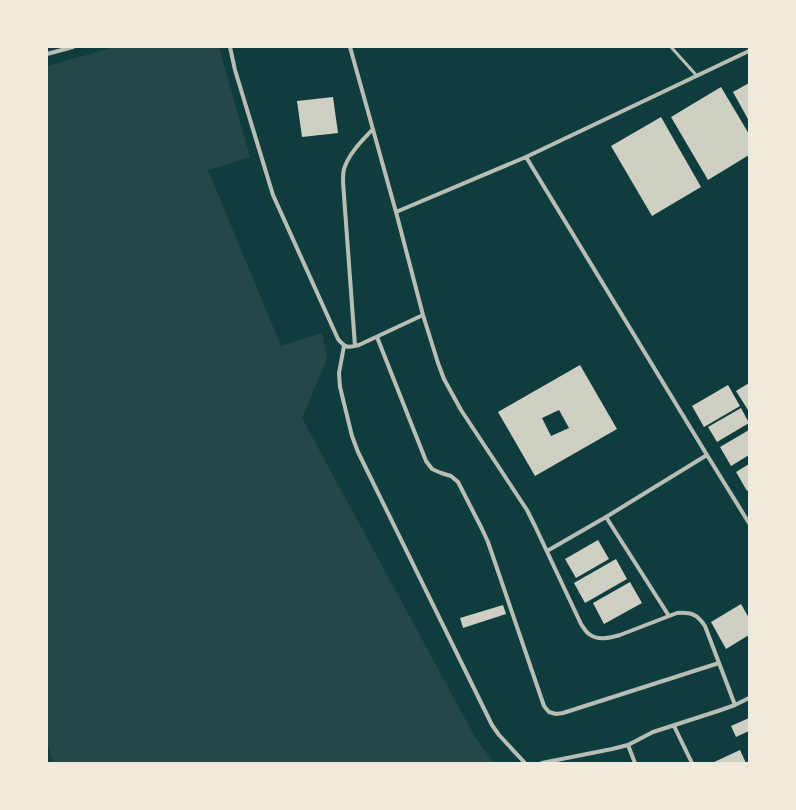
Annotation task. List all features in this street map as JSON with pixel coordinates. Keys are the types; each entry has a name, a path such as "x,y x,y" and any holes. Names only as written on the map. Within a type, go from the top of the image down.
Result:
{"street":[{"path":"47,54 73,47"},
{"path":"230,47 235,70 273,194 338,339 344,346 356,346 423,315"},
{"path":"350,47 423,315 444,379 461,410 526,510 581,624 588,633 598,638 610,638 677,613 686,612 694,614 701,619 705,626 735,705"},
{"path":"396,212 526,157 749,51"},
{"path":"356,346 343,182 344,170 348,160 354,150 373,129"},
{"path":"526,157 749,523"},
{"path":"377,337 426,461 432,470 451,476 458,482 488,542 544,706 548,712 556,714 563,713 719,663"},
{"path":"344,346 339,373 340,386 352,436 358,452 492,725 499,735 525,763"},
{"path":"547,551 606,517 707,455"},
{"path":"606,517 668,616"},
{"path":"542,763 628,745 653,732 735,705 749,698"},
{"path":"674,726 692,763"},
{"path":"628,745 635,763"}],"lane":[{"path":"671,47 697,76"}],"shaded area":[{"path":"115,47 219,47 250,157 208,170 281,346 322,333 327,359 302,418 475,737 494,763 53,763 47,741 47,66"}],"building":[{"path":"749,83 749,121 733,92"},
{"path":"721,87 749,134 749,155 708,180 671,117"},
{"path":"333,97 338,133 302,137 297,101"},
{"path":"661,117 701,187 652,216 611,146"},
{"path":"580,365 617,429 535,476 498,412","holes":["559,410 569,428 551,436 542,418"]},
{"path":"749,383 749,409 748,410 736,391"},
{"path":"728,385 740,406 704,427 692,406"},
{"path":"741,408 749,423 717,442 708,427"},
{"path":"749,430 749,455 731,466 720,447"},
{"path":"749,464 749,489 747,491 736,472"},
{"path":"598,540 609,559 576,578 565,559"},
{"path":"616,559 627,579 585,603 574,583"},
{"path":"630,582 642,603 604,624 593,603"},
{"path":"741,604 749,618 749,635 726,649 711,622"},
{"path":"503,605 506,614 463,628 460,618"},
{"path":"749,718 749,731 736,737 731,726"},
{"path":"740,750 746,763 712,763"}]}
